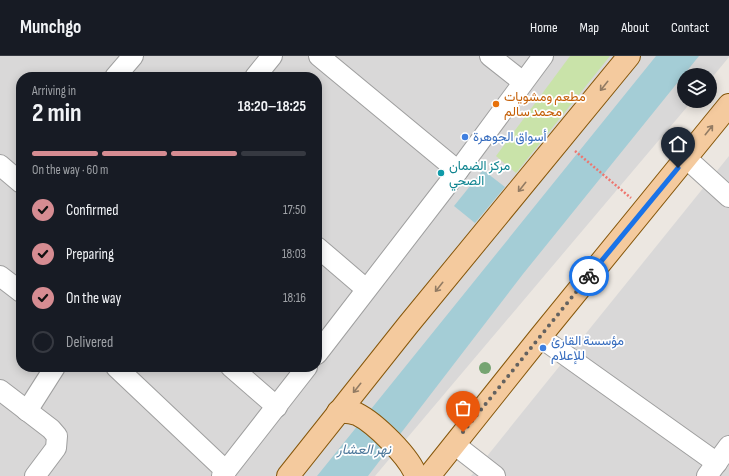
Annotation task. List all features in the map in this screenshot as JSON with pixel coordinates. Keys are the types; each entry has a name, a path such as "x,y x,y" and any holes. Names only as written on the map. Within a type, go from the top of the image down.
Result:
{"main road":[{"path":"288,476 338,412 629,56"},
{"path":"429,476 729,105"},
{"path":"338,412 355,414 364,419 404,454 410,462 416,476"}],"street":[{"path":"119,72 133,56"},
{"path":"259,72 272,56"},
{"path":"319,56 458,171"},
{"path":"490,56 523,82"},
{"path":"322,347 458,171 543,56"},
{"path":"686,158 729,197"},
{"path":"0,165 16,179"},
{"path":"322,251 366,289"},
{"path":"0,276 16,288"},
{"path":"540,337 712,469 729,446"},
{"path":"27,410 52,372"},
{"path":"121,372 224,473 303,372"},
{"path":"237,372 277,407"},
{"path":"0,390 55,432 58,440 56,448 38,475"},
{"path":"454,444 495,476"}],"path":[{"path":"574,150 625,193"}],"shaded area":[{"path":"0,56 729,56 717,72 717,68 677,68 677,108 686,108 375,476 0,476"},
{"path":"729,156 729,476 471,476"}],"green space":[{"path":"570,56 610,56 516,173 496,156"}],"water":[{"name":"نهر العشار","path":"656,56 699,56 689,68 677,68 677,83 523,274 368,476 317,476"},
{"path":"483,170 505,187 475,223 454,206"}],"way so far":[{"path":"463,432 589,276"}],"place":[{"name":"مطعم ومشويات محمد سالم","path":"496,104"},
{"name":"أسواق الجوهرة","path":"465,137"},
{"name":"مركز الضمان الصحي","path":"441,173"},
{"name":"مؤسسة القارئ للإعلام","path":"543,348"}],"route":[{"path":"589,276 678,168"}]}
